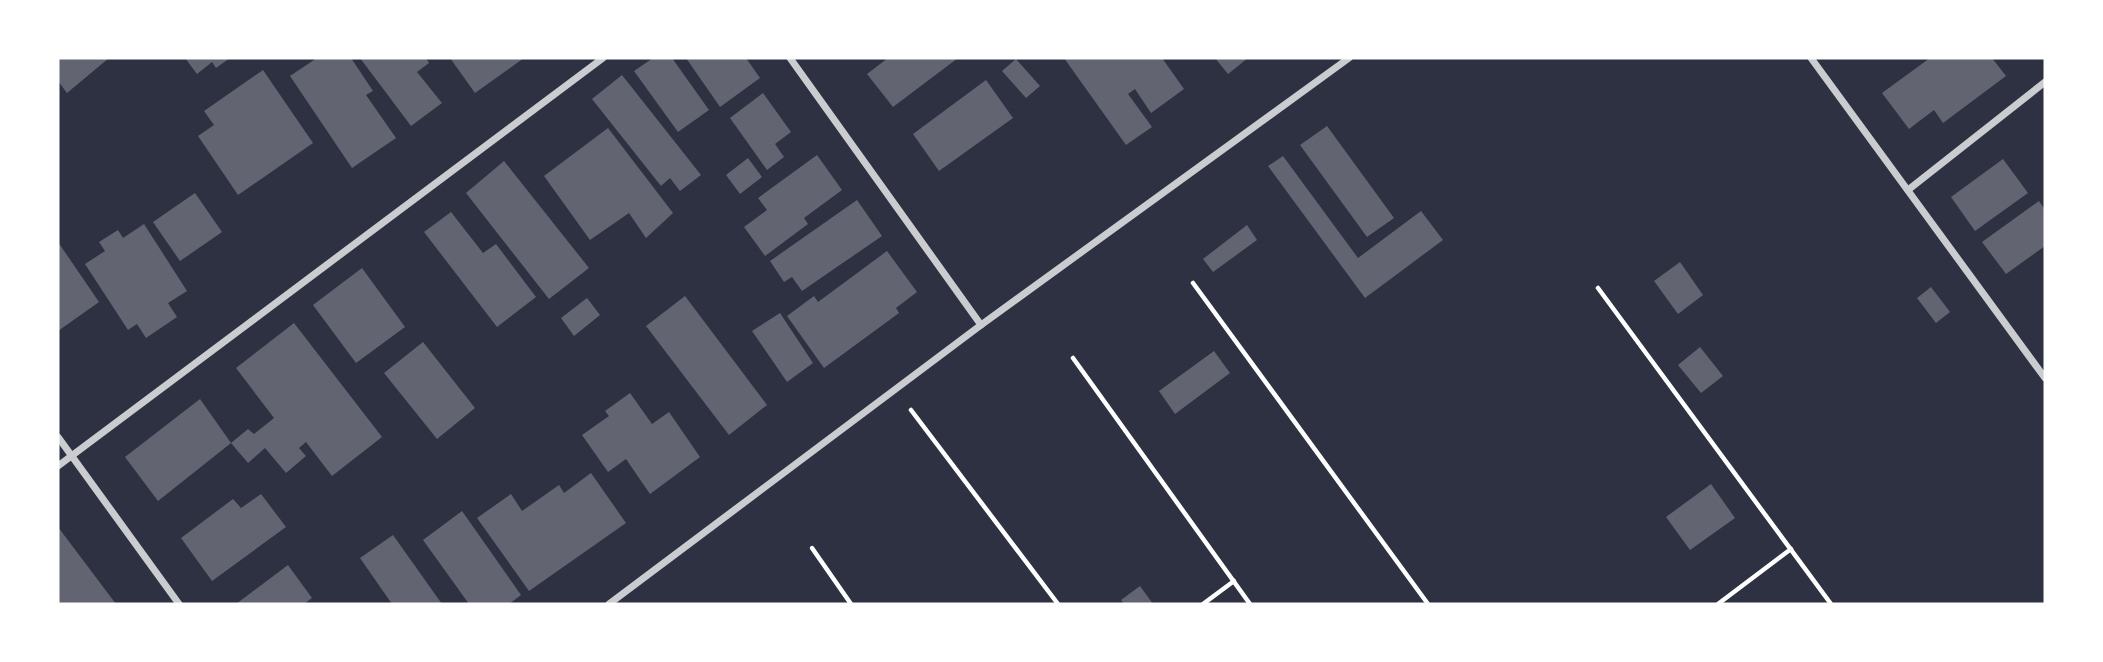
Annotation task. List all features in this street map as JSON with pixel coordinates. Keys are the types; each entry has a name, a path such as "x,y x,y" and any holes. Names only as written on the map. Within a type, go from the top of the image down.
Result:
{"street":[{"path":"58,466 603,58"},
{"path":"790,58 981,325"},
{"path":"609,604 981,325 1349,58"},
{"path":"1811,58 2045,378"},
{"path":"1908,190 2045,82"},
{"path":"58,437 179,604"}],"path":[{"path":"1193,283 1428,604"},
{"path":"1598,288 1831,604"},
{"path":"1073,358 1250,604"},
{"path":"896,389 1058,604"},
{"path":"812,548 850,604"},
{"path":"1718,604 1791,549"},
{"path":"1203,604 1234,581"}],"building":[{"path":"58,58 109,58 67,93 58,81"},
{"path":"185,58 230,58 216,68 212,62 197,74"},
{"path":"317,58 351,58 373,91 366,95 396,138 352,168 290,76"},
{"path":"360,58 426,58 429,63 417,72 442,103 411,126"},
{"path":"450,58 524,58 475,93"},
{"path":"653,58 672,58 709,110 678,132 634,71"},
{"path":"686,58 746,58 760,78 720,107"},
{"path":"888,58 958,58 893,107 867,74"},
{"path":"1064,58 1162,58 1184,89 1151,113 1135,89 1128,94 1152,127 1126,145"},
{"path":"1215,58 1248,58 1228,74"},
{"path":"1930,58 1992,58 2006,76 1943,123 1934,110 1909,129 1882,93"},
{"path":"1016,59 1040,86 1026,98 1002,71"},
{"path":"263,70 313,143 238,195 198,136 214,125 204,111"},
{"path":"622,75 701,175 680,191 670,178 661,186 592,99"},
{"path":"986,80 1013,118 939,171 913,134"},
{"path":"763,93 791,132 775,144 784,157 767,170 730,118"},
{"path":"1327,126 1394,218 1367,237 1300,145"},
{"path":"608,128 673,213 646,238 629,213 590,240 544,176"},
{"path":"817,155 842,190 804,218 808,224 765,256 744,227 767,210 758,198"},
{"path":"1283,156 1358,258 1421,211 1443,240 1365,298 1268,166"},
{"path":"748,158 762,177 740,194 726,175"},
{"path":"2003,159 2028,193 1975,231 1951,197"},
{"path":"504,161 589,268 549,299 466,193"},
{"path":"195,193 222,232 180,261 153,222"},
{"path":"857,200 882,236 802,291 792,277 784,282 770,261"},
{"path":"2039,201 2045,210 2045,246 2006,274 1982,242"},
{"path":"451,212 483,253 496,244 536,297 497,327 424,232"},
{"path":"144,224 187,291 168,303 177,317 146,338 137,324 128,330 85,264 105,251 99,242 118,230 123,238"},
{"path":"1247,225 1257,240 1213,272 1203,259"},
{"path":"58,242 99,302 58,331"},
{"path":"887,251 917,292 896,308 899,313 824,368 787,316 814,296 818,302"},
{"path":"1680,262 1703,295 1678,314 1654,281"},
{"path":"362,268 405,327 356,363 313,305"},
{"path":"1931,287 1950,312 1936,323 1917,298"},
{"path":"685,296 767,405 729,435 646,326"},
{"path":"587,298 600,315 574,336 561,318"},
{"path":"780,313 813,363 787,382 752,331"},
{"path":"294,323 382,437 332,476 306,442 299,448 306,456 286,473 265,448 248,463 231,443 248,429 254,434 274,418 236,368"},
{"path":"423,342 475,408 437,439 384,373"},
{"path":"1700,347 1723,376 1701,393 1678,365"},
{"path":"1214,351 1230,373 1175,414 1159,391"},
{"path":"630,393 652,424 669,412 700,457 650,494 626,459 608,472 582,435 609,416 605,411"},
{"path":"200,399 231,443 158,501 125,457"},
{"path":"591,473 626,523 529,591 477,518 511,494 522,511 559,485 564,493"},
{"path":"1711,484 1735,518 1690,550 1666,517"},
{"path":"261,494 286,527 212,581 181,538 233,499 241,508"},
{"path":"462,511 521,595 509,604 469,604 423,540"},
{"path":"58,527 116,604 58,604"},
{"path":"393,535 442,604 392,604 360,558"},
{"path":"288,565 312,598 304,604 236,604"},
{"path":"1140,586 1153,604 1124,604 1121,600"}]}
